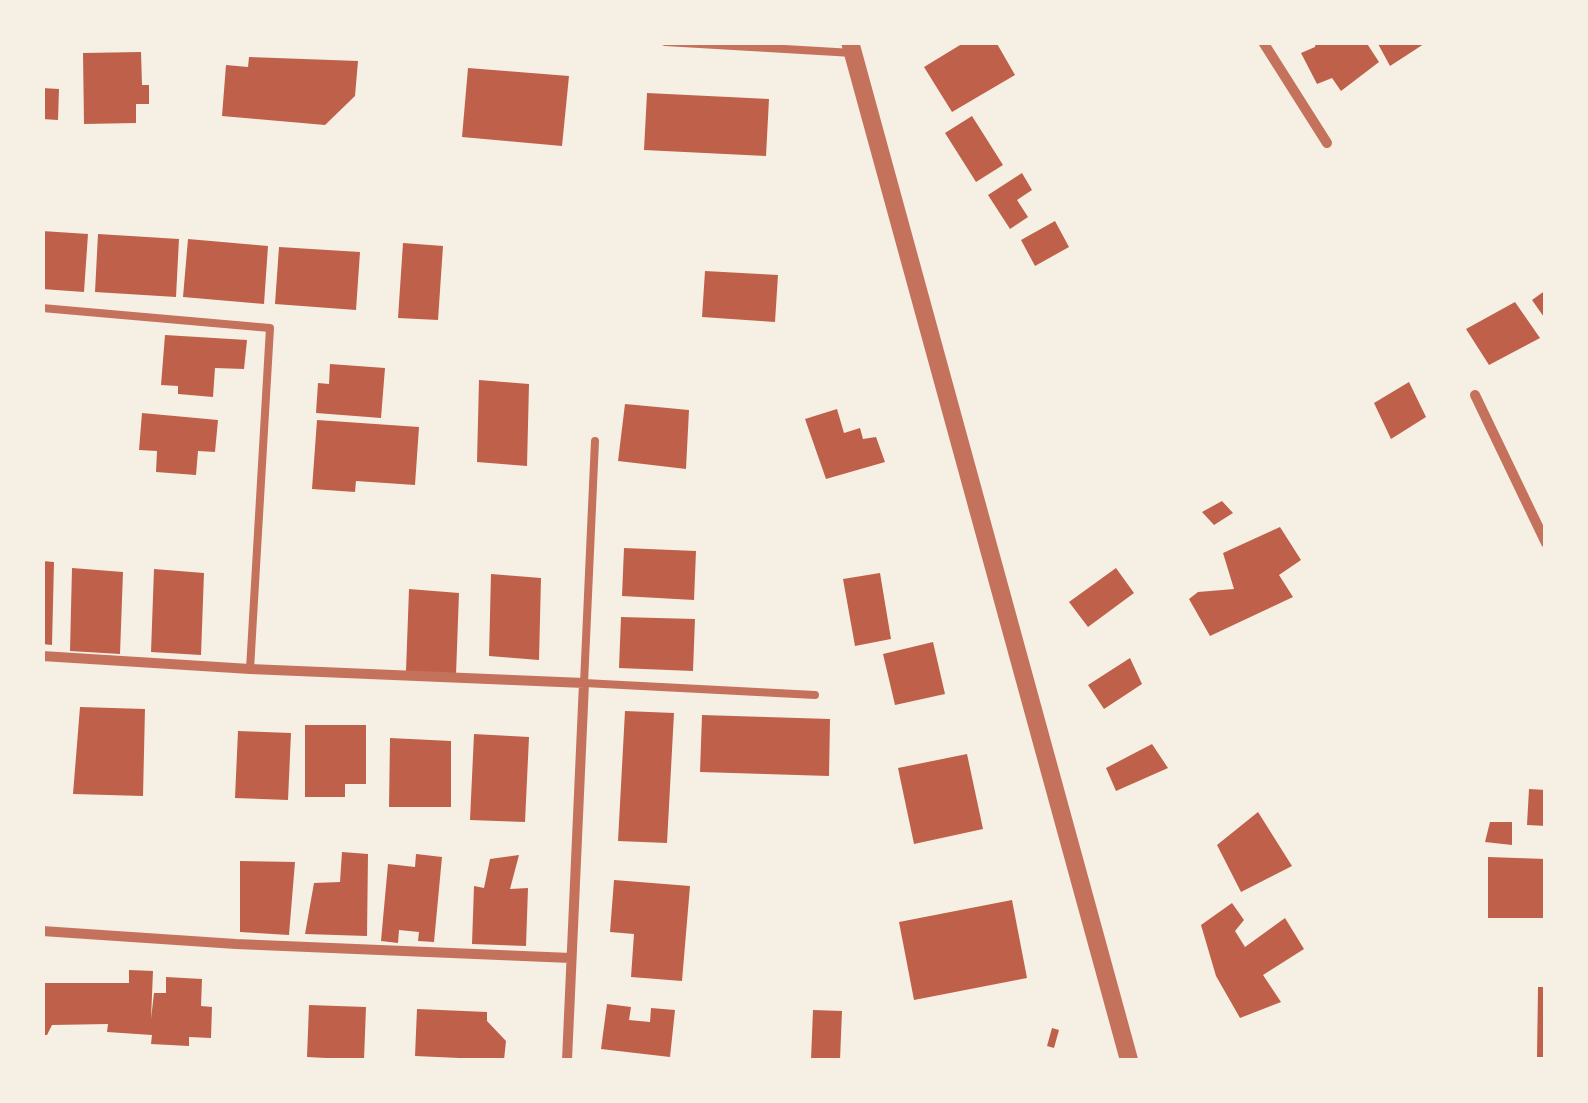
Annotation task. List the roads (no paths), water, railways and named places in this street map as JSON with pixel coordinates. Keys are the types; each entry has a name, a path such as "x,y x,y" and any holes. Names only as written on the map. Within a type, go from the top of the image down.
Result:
{"street":[{"path":"1264,42 1326,142"},
{"path":"852,48 1129,1060"},
{"path":"1475,395 1546,543"},
{"path":"42,656 584,683 567,1060"},
{"path":"42,931 236,944 571,958"}],"lane":[{"path":"665,42 852,48"},
{"path":"42,308 270,328 250,669"},
{"path":"595,441 584,683 814,695"}]}
